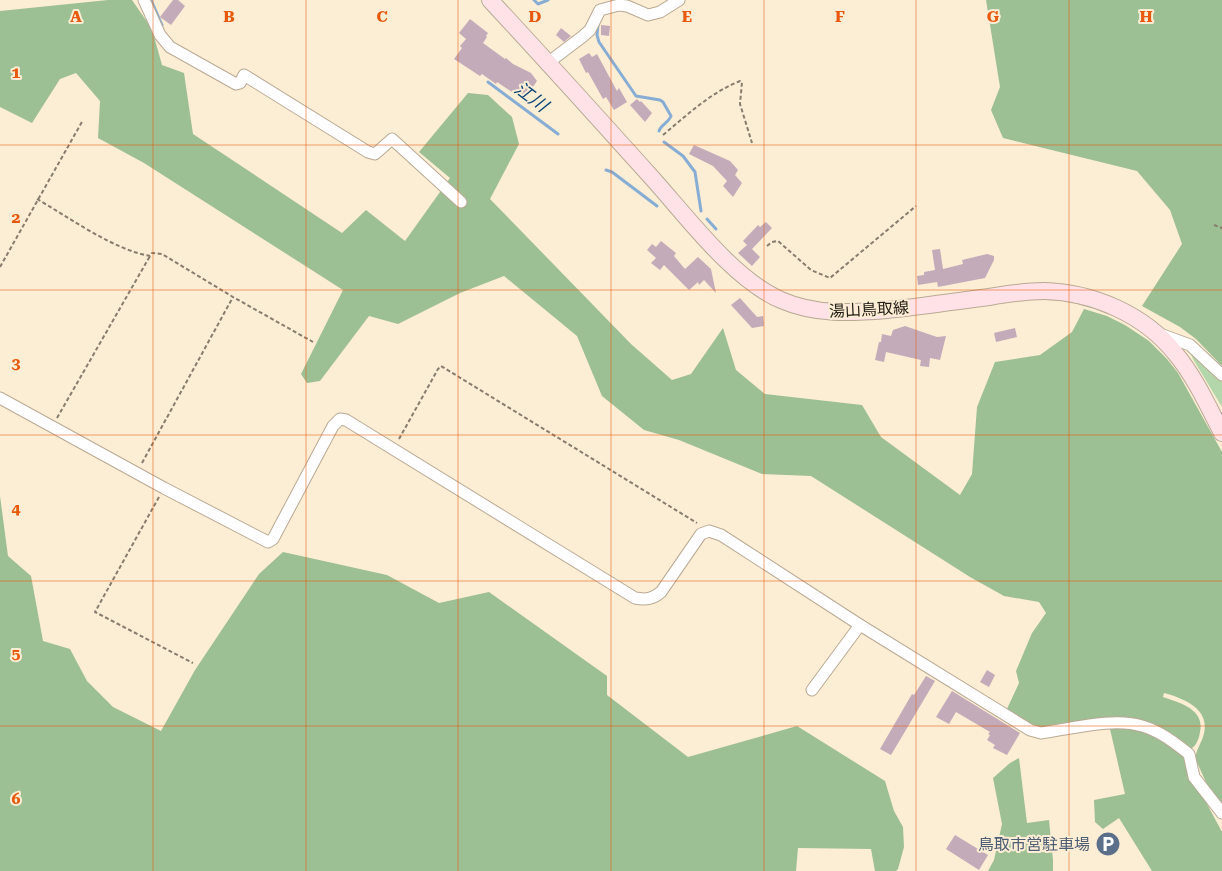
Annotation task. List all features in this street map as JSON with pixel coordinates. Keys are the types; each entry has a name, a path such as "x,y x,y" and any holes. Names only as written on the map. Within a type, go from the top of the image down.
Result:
{"main road":[{"name":"湯山鳥取線","path":"490,0 549,62 732,265 757,287 781,300 812,310 849,312 907,308 1027,292 1060,292 1090,299 1135,317 1156,332 1172,348 1186,368 1222,433"}],"street":[{"path":"144,0 160,34 170,47 236,84 240,83 244,75 368,152 375,154 392,139 461,202"},
{"path":"549,62 568,50 586,34 600,10 619,5 627,6 648,15 660,12 679,0"},
{"path":"1156,332 1190,345 1222,375"},
{"path":"0,398 164,488 268,542 273,539 333,426 340,419 346,420 394,449 635,598 645,600 655,598 702,534 709,531 721,535 860,625 1030,730 1041,733 1107,724 1138,725 1153,730 1174,742 1189,754 1194,777 1222,813"},
{"path":"812,690 860,625"}],"path":[{"path":"663,135 699,105 740,81 743,86 740,104 752,143"},
{"path":"0,267 83,120"},
{"path":"37,199 106,239 137,254 150,256"},
{"path":"767,246 772,242 778,241 811,270 830,278 916,206"},
{"path":"1214,225 1222,228"},
{"path":"52,426 152,253 162,254 313,342"},
{"path":"137,472 233,297"},
{"path":"394,449 441,366 709,531"},
{"path":"164,488 95,612 193,663"}],"green space":[{"path":"108,0 132,0 152,29 162,65 184,73 193,134 342,233 366,210 405,241 450,178 419,152 468,93 488,95 512,117 519,144 490,199 631,344 672,380 691,374 723,328 736,370 765,394 862,405 881,437 960,495 972,474 977,407 995,362 1040,355 1072,332 1084,309 1107,316 1149,341 1178,373 1222,452 1222,818 1196,760 1205,728 1204,720 1195,707 1188,702 1164,693 1163,697 1190,708 1199,718 1201,724 1199,737 1191,749 1155,727 1038,729 1006,711 1019,683 1016,671 1032,633 1046,613 1039,602 1004,596 970,577 811,476 762,474 679,440 644,430 602,396 577,336 504,276 460,293 398,324 369,316 320,381 307,383 301,374 343,290 144,163 98,138 100,101 76,73 60,79 32,123 0,107 0,11"},
{"path":"986,0 1222,0 1222,366 1196,339 1180,327 1142,306 1182,244 1170,210 1137,171 1003,138 991,110 1000,87"},
{"path":"1192,351 1222,382 1222,407 1193,359 1190,353"},
{"path":"0,496 8,556 31,576 43,641 70,649 87,681 113,707 161,731 195,670 259,574 283,552 387,575 439,603 489,592 607,676 607,695 688,757 797,726 885,781 894,811 903,827 904,847 898,869 896,871 875,871 871,849 798,848 796,871 0,871"},
{"path":"1130,727 1156,735 1184,757 1200,783 1207,804 1222,832 1222,871 1152,871 1119,818 1103,829 1095,822 1094,800 1125,794 1110,729"},
{"path":"1019,758 1027,823 1049,820 1053,871 988,871 994,860 1002,824 993,778 1010,763"}],"building":[{"path":"173,0 178,0 185,6 171,25 160,17"},
{"path":"470,19 488,33 483,43 513,64 531,73 537,81 524,100 497,82 496,84 482,74 480,76 454,59 462,48 460,46 466,39 459,33"},
{"path":"601,25 610,26 609,36 601,35"},
{"path":"561,28 571,36 564,42 556,35"},
{"path":"589,53 592,57 597,54 617,91 619,88 627,102 614,110 606,97 603,99 579,59"},
{"path":"637,99 652,113 645,122 630,105"},
{"path":"694,145 730,161 738,170 735,175 742,183 733,197 723,186 727,181 713,166 689,154"},
{"path":"766,222 772,228 752,249 760,257 752,266 738,253 747,245 743,241 758,225 760,227"},
{"path":"661,241 676,253 674,256 685,269 698,257 711,269 716,293 704,280 699,285 698,282 689,290 664,265 660,270 651,263 656,258 647,250 652,244 656,247"},
{"path":"940,249 943,269 963,264 962,260 987,254 994,256 994,260 985,278 938,287 937,282 918,285 917,276 924,275 924,272 935,270 932,250"},
{"path":"740,298 757,317 763,316 764,326 752,328 731,305"},
{"path":"905,326 937,337 946,336 940,360 930,358 929,367 920,366 921,360 886,352 884,362 875,360 882,334 891,336 893,330"},
{"path":"1015,328 1017,337 996,342 994,333"},
{"path":"987,670 995,675 989,687 980,682"},
{"path":"926,676 935,681 891,755 880,749 912,694 914,695"},
{"path":"952,691 1020,733 1007,755 993,748 995,745 987,740 990,732 956,712 949,724 936,717"},
{"path":"955,835 988,855 979,870 946,849"}],"waterway":[{"path":"151,0 162,25"},
{"path":"534,0 538,4 548,0"},
{"path":"598,25 597,35 599,42 636,96 663,102 671,116 659,131"},
{"name":"江川","path":"488,82 558,134"},
{"path":"664,142 683,156 695,172 701,211"},
{"name":"江川","path":"606,170 612,172 657,206"},
{"path":"707,219 716,229"}],"place":[{"name":"鳥取市営駐車場","path":"1108,844"}]}
